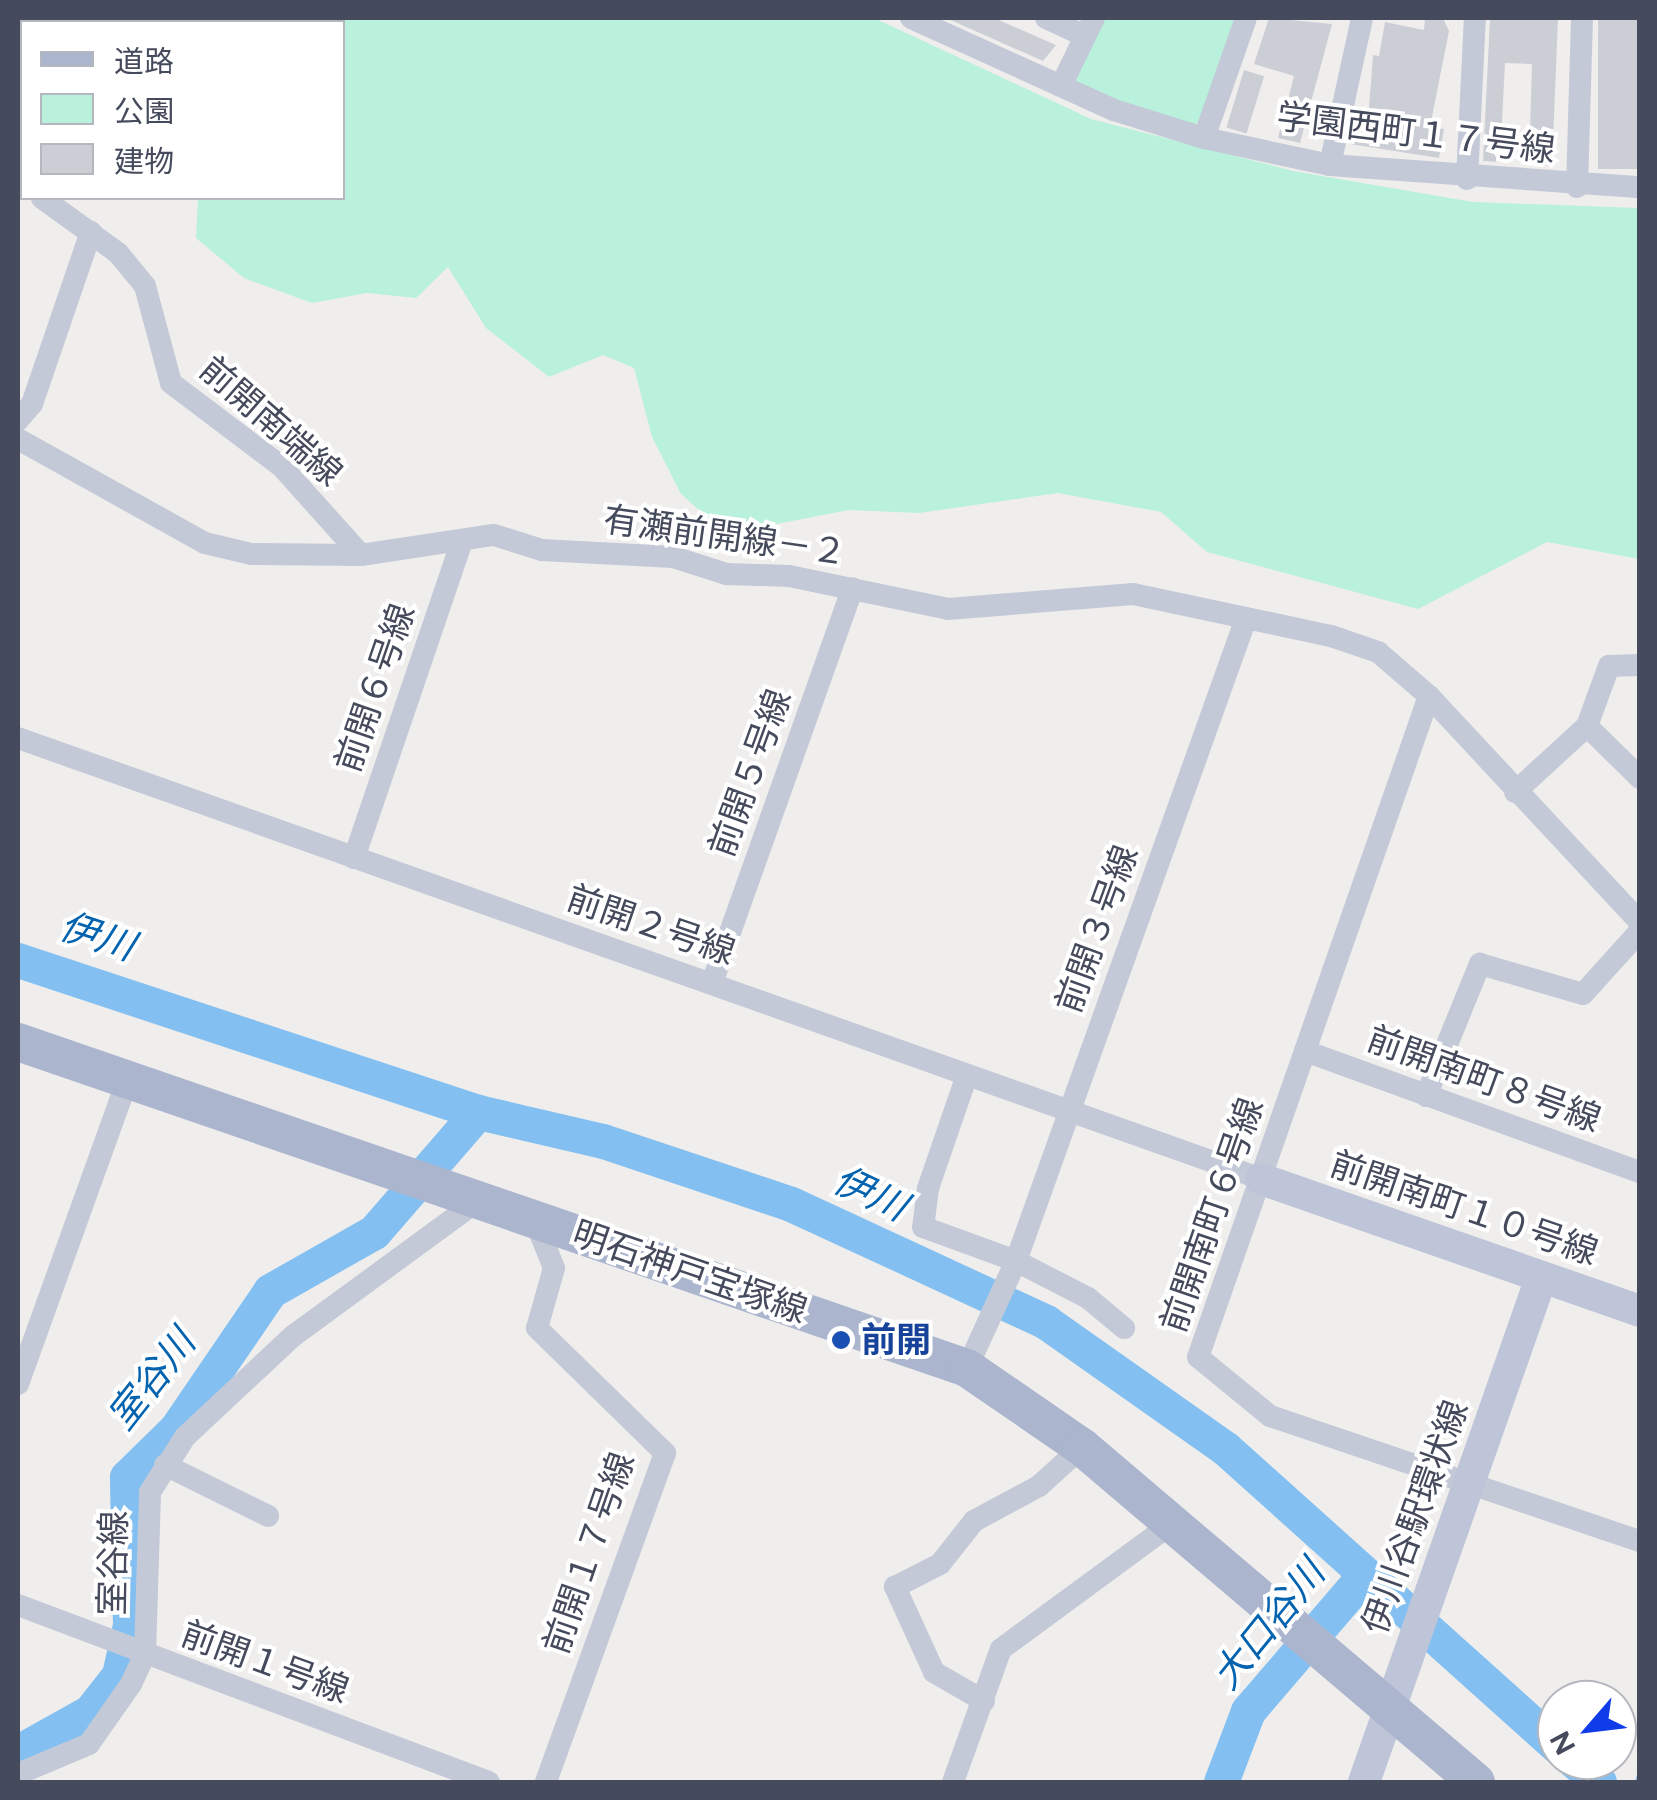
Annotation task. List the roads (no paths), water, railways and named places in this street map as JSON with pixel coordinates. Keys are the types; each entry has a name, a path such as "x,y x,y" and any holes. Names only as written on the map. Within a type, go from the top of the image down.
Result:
{"main road":[{"name":"明石神戸宝塚線","path":"18,1042 479,1200 970,1359 1174,1522 1305,1636 1393,1698 1476,1782"}],"street":[{"name":"学園西町１７号線","path":"911,18 1061,86 1204,138 1330,165 1577,187 1640,187"},
{"path":"1046,18 1090,27 1061,86"},
{"path":"1204,138 1246,18"},
{"path":"1330,165 1362,18"},
{"path":"1467,179 1475,18"},
{"path":"1577,187 1582,18"},
{"name":"前開南端線","path":"45,200 91,232 144,286 171,383 282,468 361,555"},
{"path":"18,420 32,404 91,232"},
{"name":"有瀬前開線－２","path":"18,438 205,543 251,554 361,555 494,535 542,550 673,557 727,574 853,588 948,610 1133,594 1378,652 1429,696 1640,922"},
{"name":"前開６号線","path":"354,858 462,540"},
{"name":"前開５号線","path":"712,982 853,588"},
{"name":"前開３号線","path":"970,1359 1016,1261 1245,621"},
{"path":"1515,792 1588,726 1609,666 1640,665"},
{"name":"前開南町６号線","path":"1429,696 1198,1357 1270,1416 1472,1481 1640,1541"},
{"path":"1588,726 1640,778"},
{"name":"前開２号線","path":"18,738 1261,1179"},
{"path":"1426,1096 1480,964 1583,994 1640,930"},
{"name":"前開南町８号線","path":"1304,1051 1640,1172"},
{"path":"967,1075 928,1188 924,1227 1016,1261 1088,1298 1124,1328"},
{"path":"18,1384 128,1078"},
{"name":"前開南町１０号線","path":"1261,1179 1640,1311"},
{"name":"室谷線","path":"34,1775 89,1744 140,1652 150,1492 165,1465 293,1336 479,1200"},
{"name":"前開１７号線","path":"534,1218 554,1268 537,1328 665,1453 546,1782"},
{"name":"伊川谷駅環状線","path":"1364,1782 1540,1278"},
{"path":"984,1702 934,1672 895,1587 940,1564 974,1521 1039,1486 1082,1447"},
{"path":"165,1465 268,1516"},
{"path":"953,1782 1001,1648 1174,1522"},
{"name":"前開１号線","path":"18,1605 489,1782"}],"waterway":[{"name":"伊川","path":"18,960 478,1112 603,1141 791,1204 1046,1322 1226,1449 1537,1728"},
{"name":"室谷川","path":"18,1752 90,1712 119,1675 130,1625 127,1477 176,1429 270,1291 374,1232 478,1112"},
{"name":"大口谷川","path":"1221,1782 1248,1711 1363,1577"},
{"path":"1638,1782 1640,1775"}],"place":[{"name":"前開","path":"841,1340"}]}
